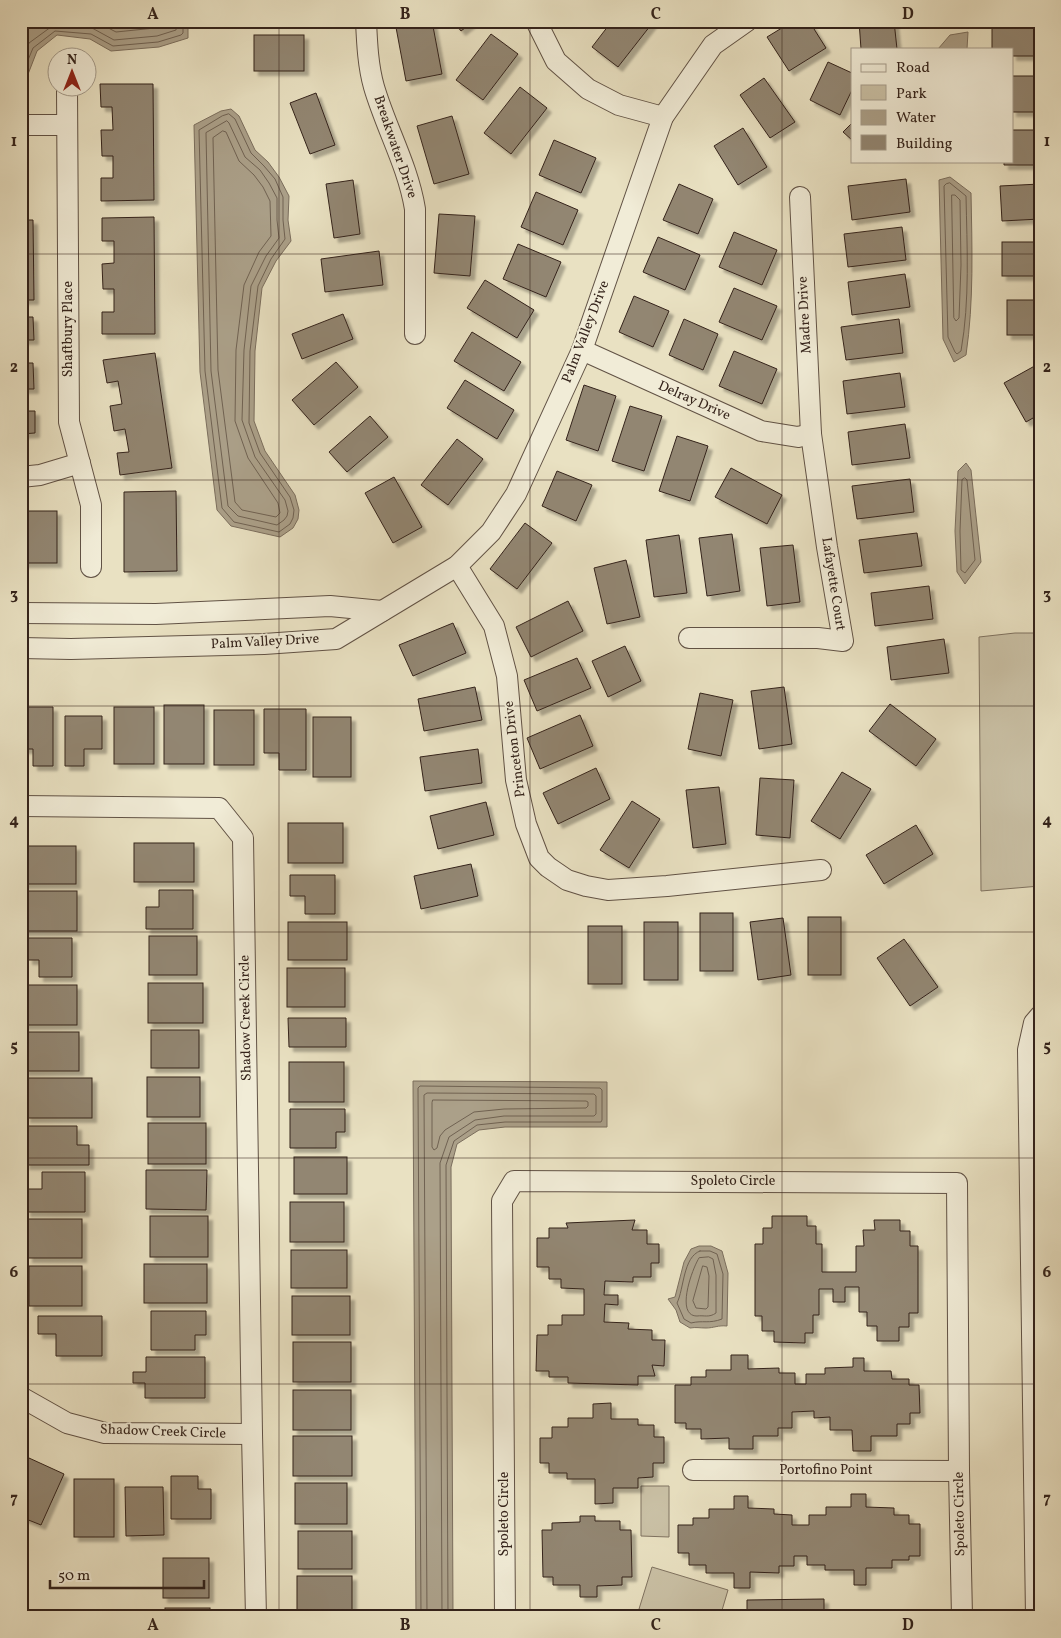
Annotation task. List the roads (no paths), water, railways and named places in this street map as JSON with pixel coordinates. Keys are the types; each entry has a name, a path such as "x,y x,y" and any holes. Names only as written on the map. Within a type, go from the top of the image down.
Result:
{"street":[{"name":"Breakwater Drive","path":"366,21 374,86 412,190 415,209 415,334"},
{"path":"536,21 556,61 588,89 619,105 663,117"},
{"name":"Palm Valley Drive","path":"21,648 72,649 264,644 336,638 457,566 491,532 516,494 582,350 663,117 713,45 747,21"},
{"name":"Shaftbury Place","path":"67,98 69,422 91,505 91,567"},
{"path":"21,125 67,126"},
{"name":"Madre Drive","path":"800,197 811,434"},
{"name":"Delray Drive","path":"582,350 761,431 798,437 811,434"},
{"name":"Lafayette Court","path":"689,638 818,638 843,641 811,434"},
{"path":"21,477 40,475 80,464"},
{"name":"Princeton Drive","path":"457,566 494,626 507,676 516,780 526,824 539,858 548,868 567,880 608,890 667,886 821,870"},
{"path":"21,613 140,614 330,606 382,611"},
{"path":"140,614 140,647"},
{"name":"Shadow Creek Circle","path":"21,806 219,808 243,838 256,1617"},
{"path":"1036,1617 1028,1050 1034,1023 1040,1016"},
{"name":"Spoleto Circle","path":"505,1617 502,1201 514,1181 957,1183 962,1617"},
{"name":"Shadow Creek Circle","path":"21,1397 67,1424 105,1433 252,1434"},
{"name":"Portofino Point","path":"693,1470 959,1470"}],"water":[{"path":"21,21 188,21 188,38 159,47 111,51 90,39 57,35 37,51 25,82 21,83"},
{"path":"968,32 967,48 939,48 950,35"},
{"path":"231,109 239,116 255,150 268,162 289,196 288,220 291,241 276,261 262,288 255,351 254,421 265,451 295,495 299,510 298,519 293,528 280,537 231,526 217,510 200,372 194,125 221,111"},
{"path":"950,177 971,193 972,274 969,335 966,355 954,362 943,339 939,180"},
{"path":"966,463 971,470 981,562 965,584 957,572 955,531 958,471"},
{"path":"413,1081 607,1082 607,1127 505,1127 479,1130 457,1144 451,1167 453,1617 416,1617"},
{"path":"699,1246 711,1246 722,1251 728,1273 727,1326 690,1328 680,1322 676,1310 668,1299 675,1297 684,1262 691,1249"}]}
